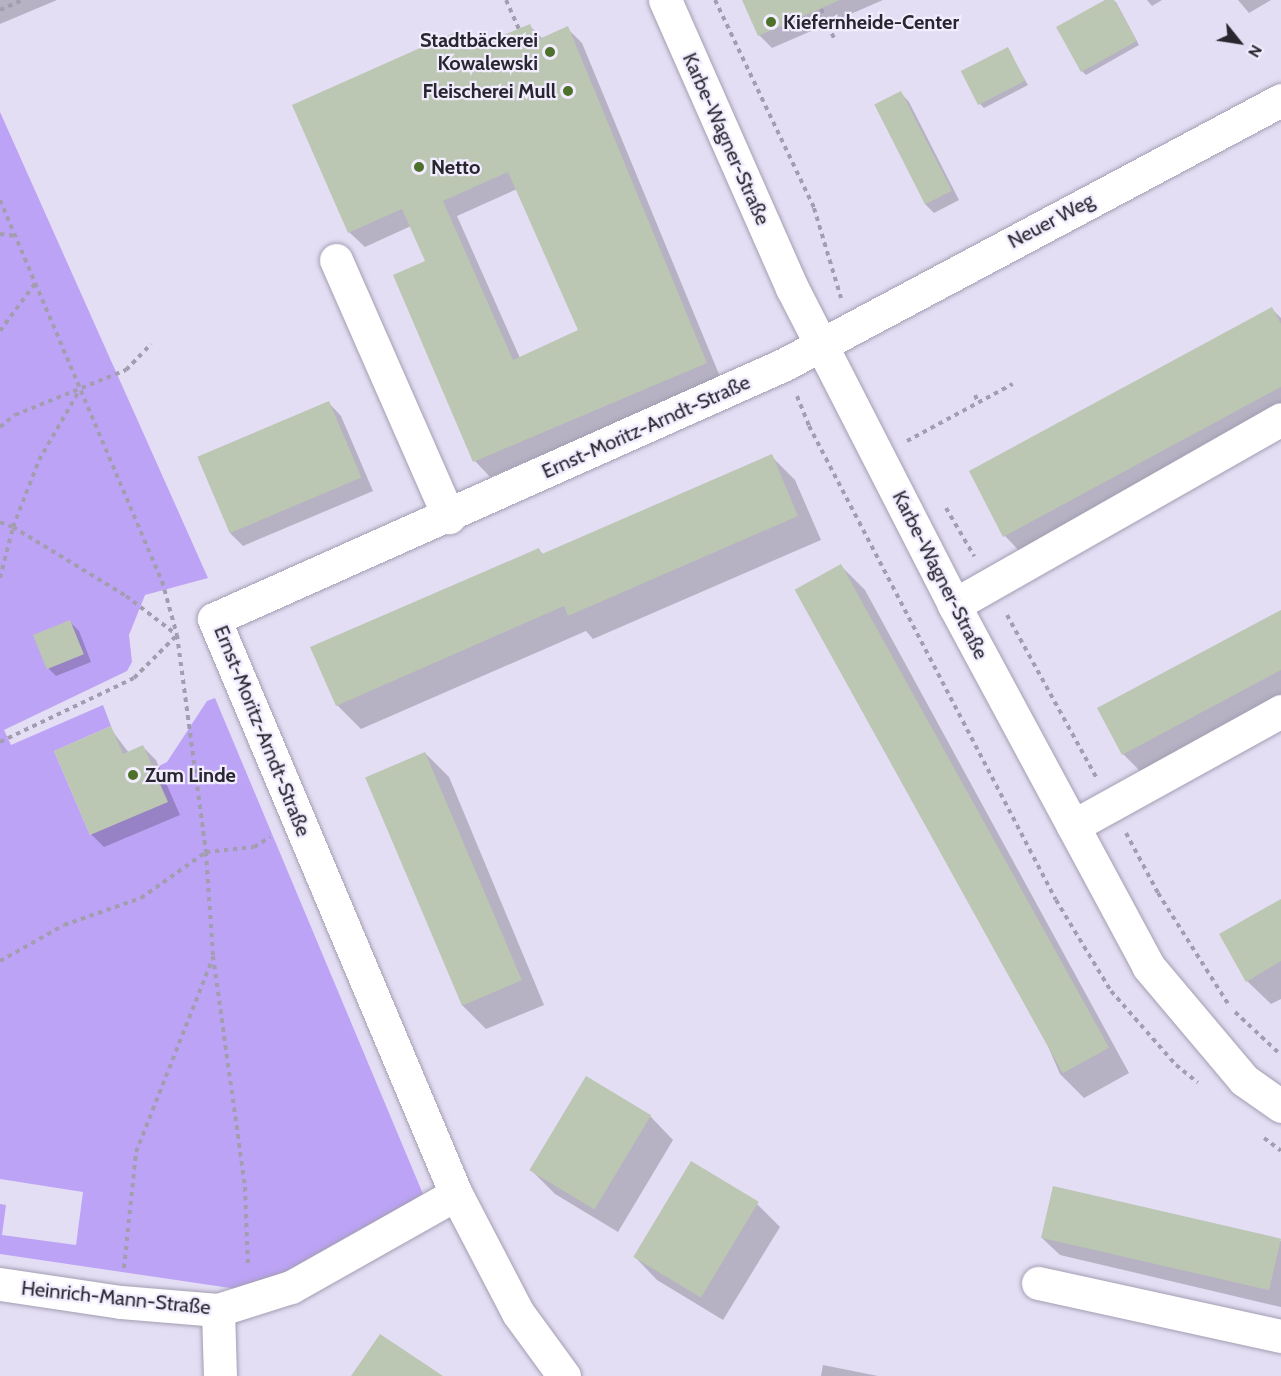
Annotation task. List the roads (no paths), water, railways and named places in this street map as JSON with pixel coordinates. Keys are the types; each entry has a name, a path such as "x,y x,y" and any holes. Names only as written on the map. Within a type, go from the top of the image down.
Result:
{"street":[{"name":"Karbe-Wagner-Straße","path":"665,0 792,288 954,605 1148,966 1244,1080 1281,1106"},
{"name":"Neuer Weg","path":"821,344 1281,100"},
{"path":"336,260 449,517"},
{"name":"Ernst-Moritz-Arndt-Straße","path":"564,1376 518,1313 456,1194 214,619 449,517 821,344"},
{"path":"954,605 1281,419"},
{"path":"1072,826 1281,711"},
{"name":"Heinrich-Mann-Straße","path":"0,1284 121,1302 218,1310 291,1287 456,1194"},
{"path":"1038,1283 1281,1336"},
{"path":"218,1310 220,1376"}],"place":[{"name":"Kiefernheide-Center","path":"771,22"},
{"name":"Stadtbäckerei Kowalewski","path":"550,52"},
{"name":"Fleischerei Mull","path":"568,91"},
{"name":"Netto","path":"419,167"},
{"name":"Zum Linde","path":"133,775"}]}
